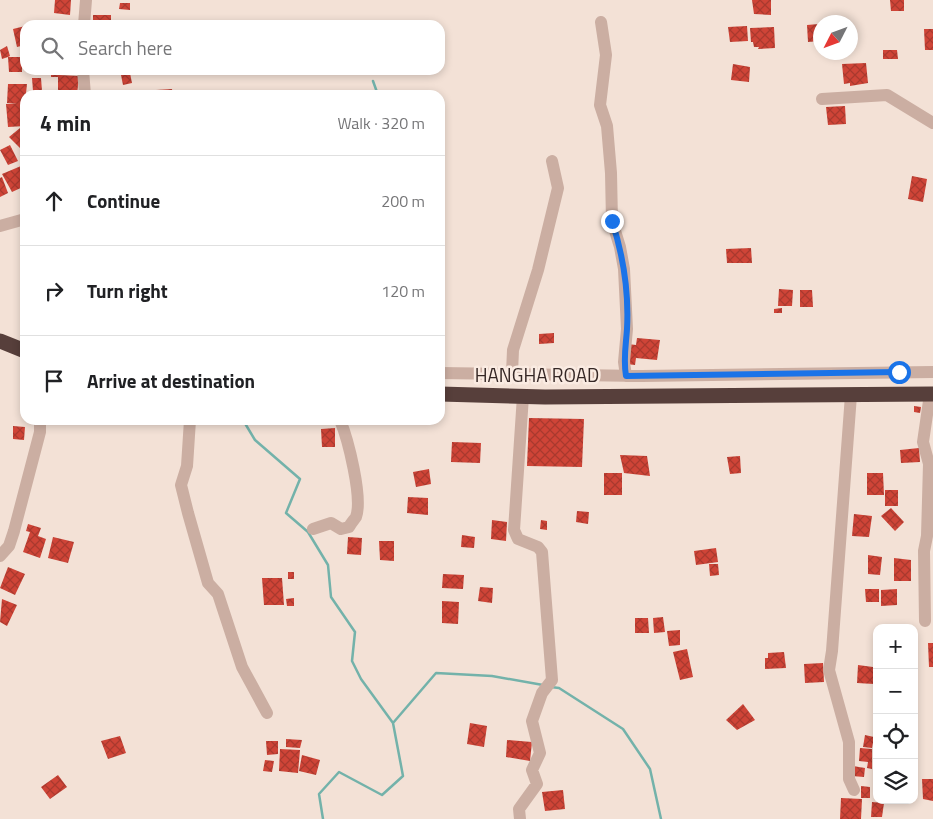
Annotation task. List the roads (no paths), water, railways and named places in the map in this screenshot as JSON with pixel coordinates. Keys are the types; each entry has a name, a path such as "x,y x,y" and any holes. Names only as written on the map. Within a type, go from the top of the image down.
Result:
{"highway":[{"path":"0,341 20,349"},
{"name":"HANGHA ROAD","path":"445,394 523,396 931,394"}],"street":[{"path":"84,20 86,0"},
{"path":"601,22 606,55 600,105 607,126 612,221 624,269 627,329 624,362 626,376"},
{"path":"84,75 85,90"},
{"path":"822,100 887,95 933,123"},
{"path":"512,374 513,350 538,270 558,188 552,161"},
{"path":"0,226 20,220"},
{"path":"445,373 626,376 933,372"},
{"path":"925,621 924,551 927,536 928,464 923,442 931,394"},
{"path":"851,395 829,670 849,742 849,779 854,790"},
{"path":"520,819 519,808 537,784 532,770 540,753 532,721 542,693 552,680 542,552 538,547 518,539 514,530 523,396"},
{"path":"0,556 9,546 14,531 40,432 40,425"},
{"path":"190,425 186,466 181,485 188,512 208,583 218,594 242,667 267,712"},
{"path":"313,529 331,522 340,528 349,526 356,516 354,471 342,425"}],"waterway":[{"path":"373,81 376,90"},
{"path":"246,425 255,440 300,479 286,513 308,532 328,565 331,597 355,632 352,661 361,679 393,723 403,776 382,795 339,772 319,794 323,819"},
{"path":"393,723 436,673 492,676 543,685"},
{"path":"551,687 559,688 623,729 650,769 661,819"}]}
